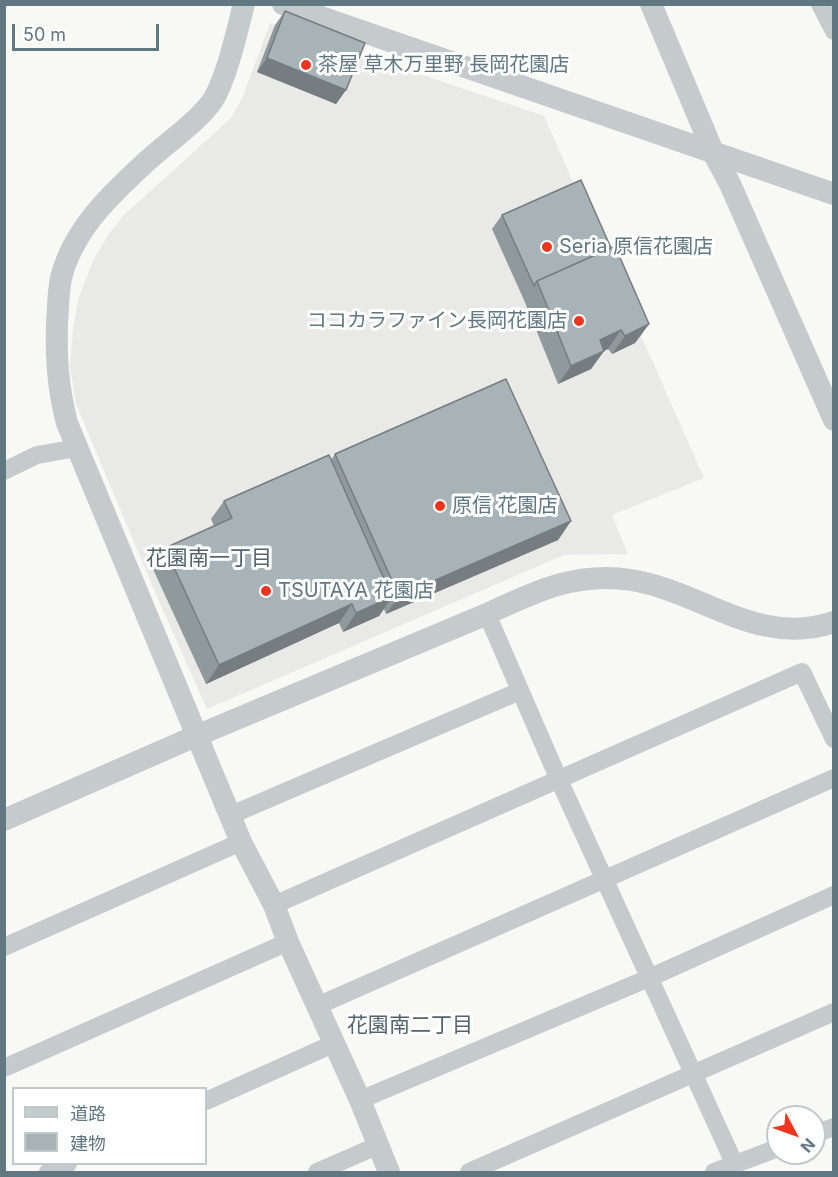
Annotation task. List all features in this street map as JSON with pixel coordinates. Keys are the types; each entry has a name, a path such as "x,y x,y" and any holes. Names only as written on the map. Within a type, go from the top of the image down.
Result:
{"street":[{"path":"244,4 227,66 213,100 199,116 106,200 91,218 66,261 58,299 59,392 67,423 196,736 241,842 274,905 288,942 360,1100 389,1173"},
{"path":"283,4 834,194"},
{"path":"651,4 714,154 735,195 834,420"},
{"path":"820,4 830,28 834,31"},
{"path":"4,471 37,455 77,448"},
{"path":"4,820 196,736 487,614 533,592 572,580 600,578 632,580 767,627 804,629 834,622"},
{"path":"487,614 559,780 735,1165"},
{"path":"274,905 802,672 834,739"},
{"path":"231,815 520,691"},
{"path":"317,1006 834,778"},
{"path":"4,947 241,842"},
{"path":"360,1100 649,978 834,895"},
{"path":"4,1068 288,942"},
{"path":"469,1173 834,1012"},
{"path":"207,1101 333,1044"},
{"path":"317,1173 379,1145"},
{"path":"714,1173 766,1153"},
{"path":"48,1173 66,1165"}],"shaded area":[{"path":"270,23 544,116 704,478 612,515 628,554 564,555 207,709 76,404 70,367 73,328 79,297 93,261 108,235 124,215 231,118 243,96"}],"building":[{"name":"茶屋 草木万里野 長岡花園店","path":"285,11 365,43 346,90 267,58"},
{"name":"Seria 原信花園店","path":"581,180 611,248 537,281 534,286 502,215"},
{"name":"ココカラファイン長岡花園店","path":"615,246 649,324 625,336 621,330 600,340 604,351 571,366 537,281"},
{"name":"原信 花園店","path":"506,379 571,521 399,596 335,454"},
{"name":"TSUTAYA 花園店","path":"329,455 392,597 356,613 352,604 219,665 165,548 232,518 224,501"}],"place":[{"name":"茶屋 草木万里野 長岡花園店","path":"306,65"},
{"name":"Seria 原信花園店","path":"547,247"},
{"name":"ココカラファイン長岡花園店","path":"579,321"},
{"name":"原信 花園店","path":"440,506"},
{"name":"TSUTAYA 花園店","path":"266,591"}],"district":[{"name":"花園南一丁目","path":"209,559"},
{"name":"花園南二丁目","path":"410,1026"}]}
